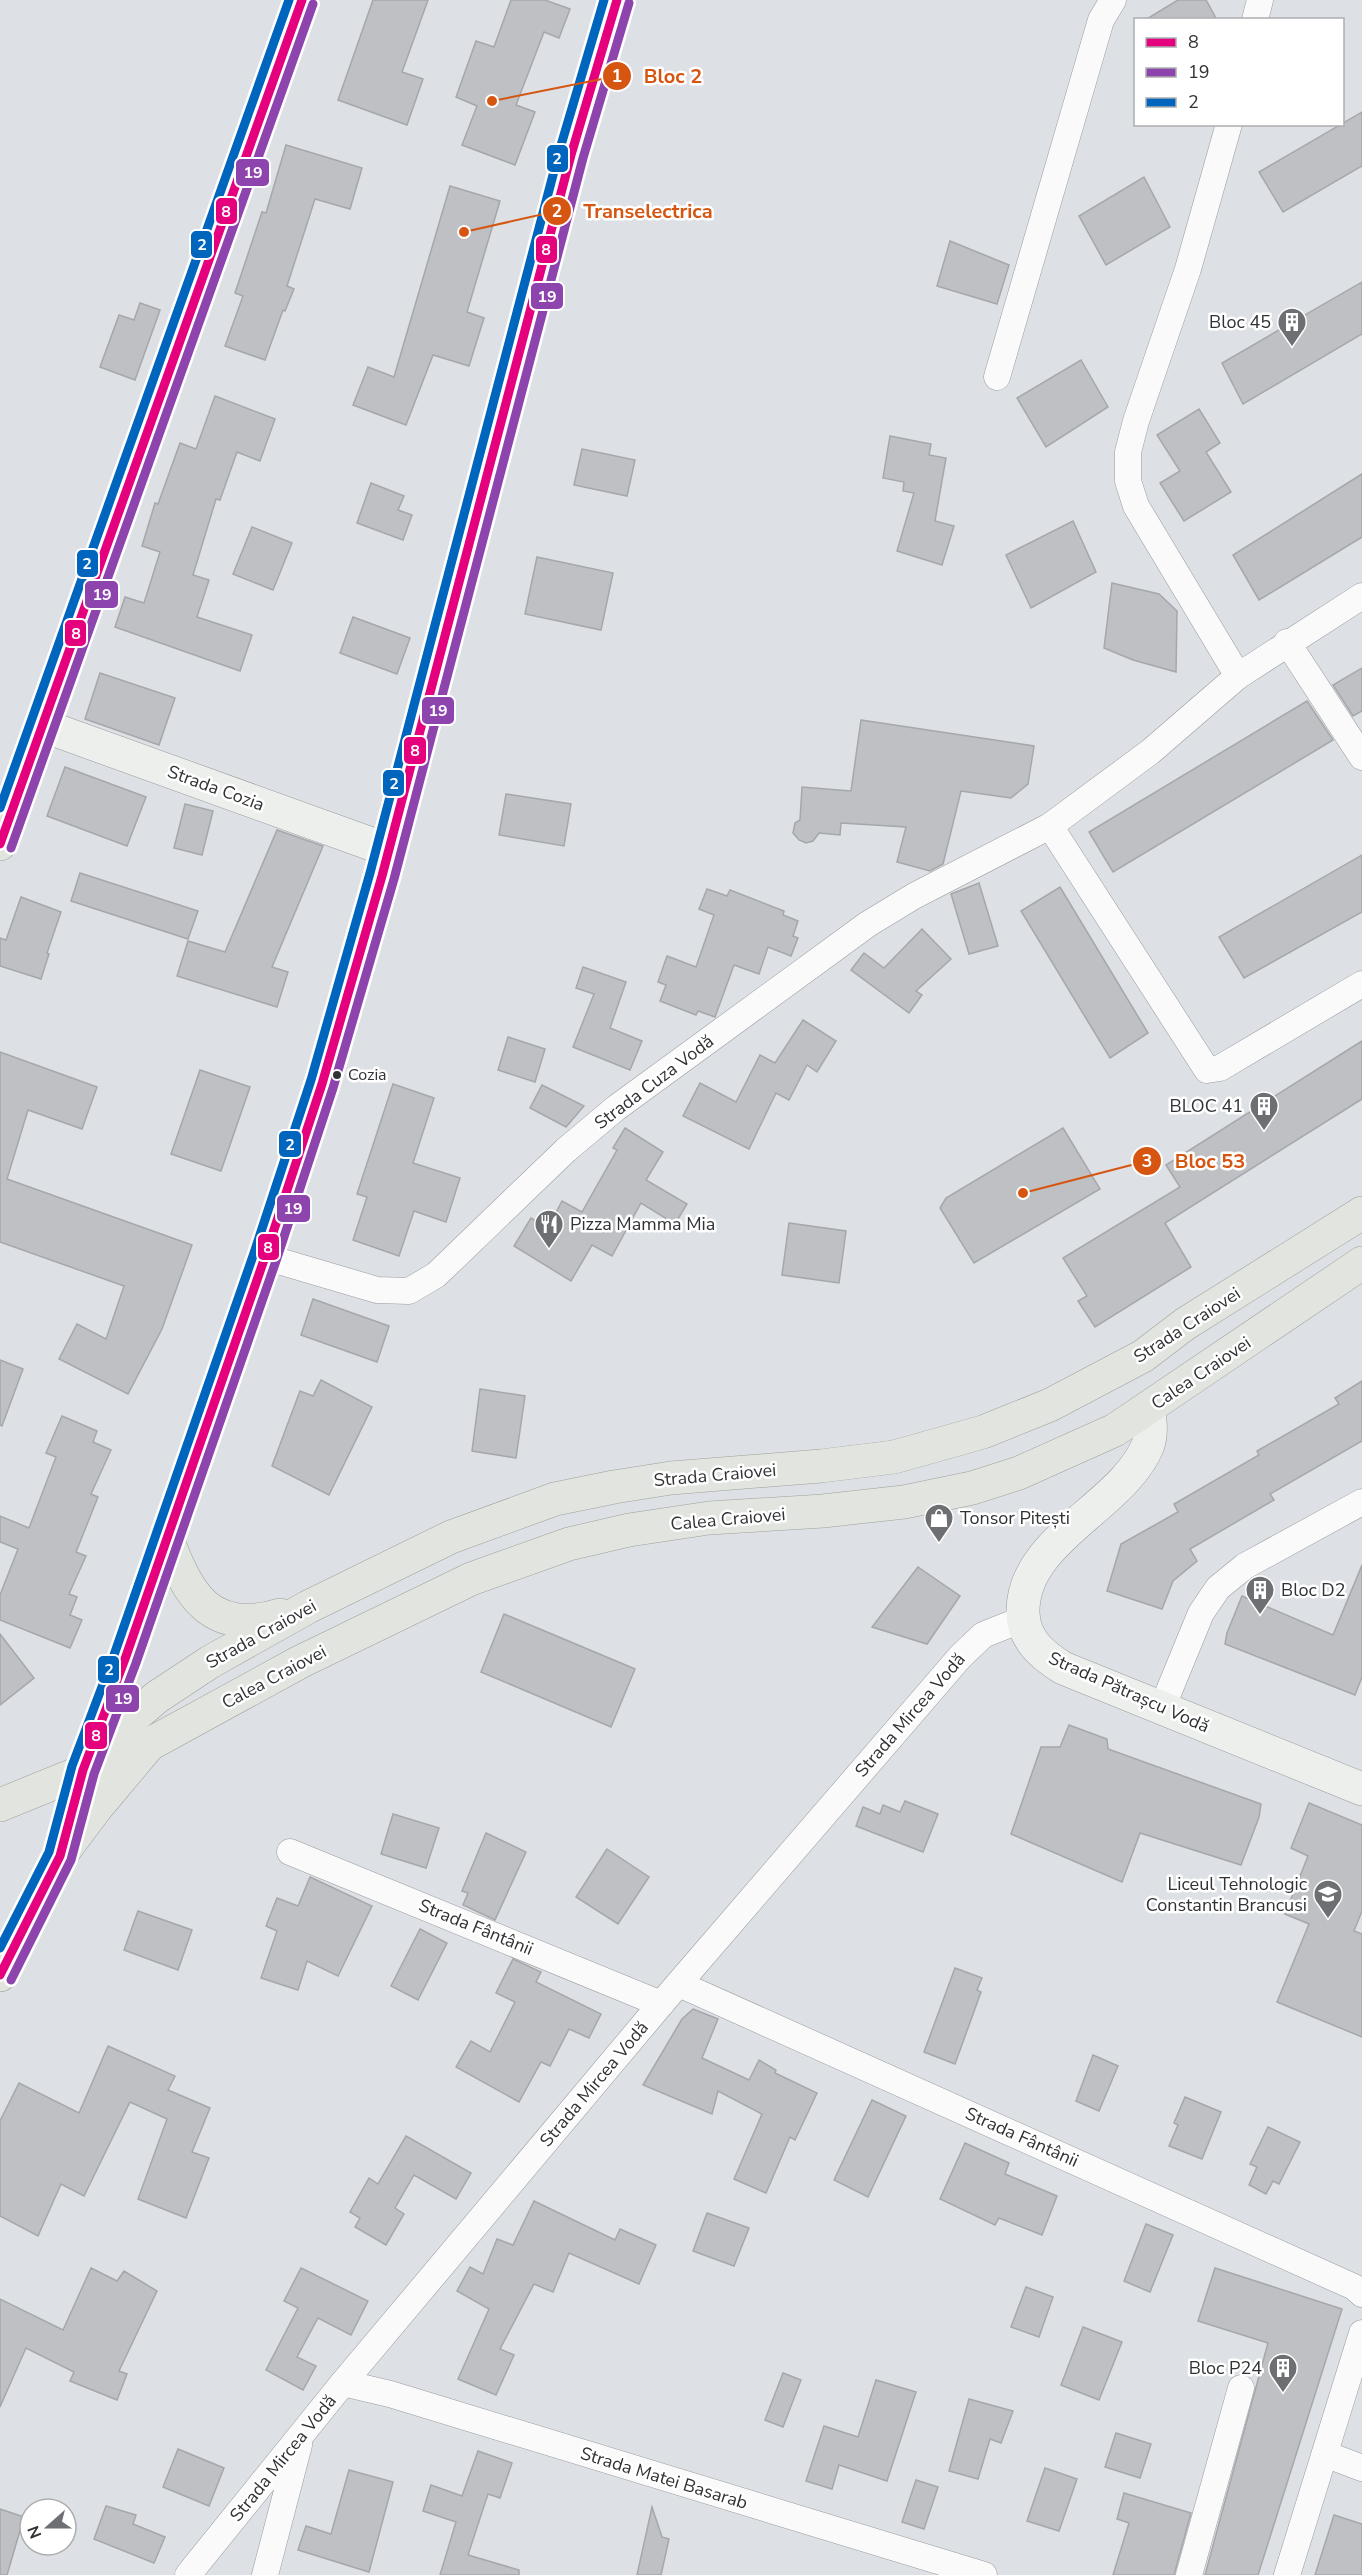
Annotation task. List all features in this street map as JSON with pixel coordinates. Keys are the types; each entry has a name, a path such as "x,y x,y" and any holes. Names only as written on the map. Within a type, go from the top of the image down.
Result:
{"main road":[{"path":"0,844 302,0"},
{"path":"60,1856 83,1770 125,1659 265,1257 322,1084 388,850 568,167 617,0"},
{"name":"Strada Craiovei","path":"83,1770 117,1731 157,1697 210,1662 308,1606 451,1537 555,1499 671,1478 821,1466 894,1457 983,1432 1050,1405 1143,1356 1185,1324 1362,1213"},
{"name":"Calea Craiovei","path":"0,1805 150,1744 244,1691 361,1631 471,1579 569,1544 629,1530 710,1518 823,1511 904,1502 972,1488 1019,1473 1115,1430 1362,1263"},
{"path":"167,1538 177,1568 190,1591 206,1607 222,1617 243,1621 262,1620 308,1606"},
{"path":"0,1975 60,1856 96,1808 150,1744"}],"street":[{"path":"997,377 1101,20 1113,0"},
{"path":"1256,18 1260,0"},
{"path":"1228,126 1188,269 1136,422 1128,452 1128,481 1136,506 1238,676"},
{"name":"Strada Cuza Vodă","path":"265,1257 377,1290 409,1291 436,1275 566,1150 616,1108 868,924 914,896 1050,826 1150,752 1238,676 1287,642 1362,596"},
{"path":"1287,642 1362,757"},
{"name":"Strada Cozia","path":"44,726 388,850"},
{"path":"1050,826 1207,1070 1220,1068 1362,984"},
{"name":"Strada Pătrașcu Vodă","path":"1149,1409 1151,1430 1148,1444 1140,1460 1124,1479 1041,1561 1028,1578 1022,1599 1023,1619 1028,1637 1043,1655 1063,1668 1362,1788"},
{"path":"1162,1708 1201,1613 1218,1588 1245,1566 1362,1502"},
{"name":"Strada Mircea Vodă","path":"188,2575 343,2383 661,2004 960,1657 983,1635 1023,1619"},
{"name":"Strada Fântânii","path":"290,1852 661,2004"},
{"name":"Strada Fântânii","path":"679,1984 1354,2287 1362,2295"},
{"path":"1287,2575 1362,2333"},
{"name":"Strada Matei Basarab","path":"343,2383 390,2394 984,2575"},
{"path":"1189,2575 1241,2388"},
{"path":"265,2575 301,2436"},
{"path":"1325,2454 1362,2469"}],"building":[{"path":"373,0 428,0 402,72 423,79 407,125 338,100"},
{"path":"511,0 545,0 570,9 559,38 544,32 516,105 535,112 515,165 462,145 477,106 456,97 476,41 494,47"},
{"path":"1178,0 1206,0 1216,18 1148,18"},
{"path":"1362,112 1362,166 1283,212 1259,172 1338,126 1344,126 1344,122"},
{"path":"286,145 362,168 350,209 315,199 287,286 294,289 285,311 283,310 265,360 225,346 243,296 235,293 262,212 266,213"},
{"path":"1144,177 1170,227 1106,265 1079,216"},
{"path":"450,186 500,201 467,312 484,318 469,366 433,355 406,425 353,405 368,367 394,377"},
{"path":"950,241 1009,265 997,304 937,286"},
{"name":"Bloc 45","path":"1362,282 1362,334 1243,404 1222,363"},
{"path":"140,303 160,310 135,380 100,367 119,315 134,320"},
{"path":"1081,360 1108,407 1046,447 1017,398"},
{"path":"215,396 275,419 260,461 237,452 220,500 216,499 193,575 209,580 197,617 252,635 240,671 115,627 125,597 144,603 160,552 142,546 155,503 158,504 180,443 196,449"},
{"path":"1199,409 1220,443 1206,452 1231,492 1184,521 1160,483 1180,471 1157,435"},
{"path":"890,436 931,444 929,455 946,458 935,521 954,526 942,565 897,551 914,493 903,491 904,482 883,478"},
{"path":"582,449 635,460 627,496 574,485"},
{"path":"1362,474 1362,537 1259,600 1233,555"},
{"path":"371,483 404,496 398,510 412,515 403,540 357,523"},
{"path":"1073,521 1096,572 1031,608 1006,555"},
{"path":"252,527 292,543 273,590 233,574"},
{"path":"537,557 613,573 601,630 525,614"},
{"path":"1112,583 1159,594 1177,611 1176,672 1133,660 1104,648"},
{"path":"353,617 410,638 397,674 340,653"},
{"path":"1362,668 1362,711 1353,716 1333,685"},
{"path":"100,673 175,698 159,745 85,719"},
{"path":"1307,701 1333,740 1113,872 1089,832"},
{"path":"861,720 1034,746 1028,784 1011,798 961,791 943,864 930,871 897,862 906,827 841,823 840,835 819,833 813,841 806,843 799,840 793,833 795,823 800,820 802,787 851,791"},
{"path":"65,767 146,797 127,846 47,816"},
{"path":"506,794 571,804 564,846 499,835"},
{"path":"185,804 213,811 202,855 174,848"},
{"path":"277,830 323,846 272,967 288,972 277,1007 177,976 188,941 225,952"},
{"path":"1362,855 1362,912 1244,978 1219,937"},
{"path":"80,873 198,911 188,939 71,901"},
{"path":"979,883 998,946 969,954 951,894"},
{"path":"1060,887 1148,1033 1110,1058 1021,911"},
{"path":"707,889 727,896 730,890 784,911 783,915 798,921 793,936 798,938 791,956 768,947 759,974 734,965 715,1017 698,1011 696,1015 660,1001 666,985 658,982 667,956 696,967 714,915 699,909"},
{"path":"21,897 61,912 41,979 0,966 0,938 6,940"},
{"path":"922,929 951,959 916,991 922,995 909,1013 851,970 864,953 884,968"},
{"path":"583,967 626,982 610,1028 642,1041 630,1070 573,1047 594,994 576,988"},
{"path":"803,1020 836,1041 817,1072 807,1065 789,1100 776,1093 749,1149 683,1116 700,1083 736,1102 760,1055 775,1063"},
{"path":"508,1037 545,1049 535,1082 498,1070"},
{"path":"1362,1041 1362,1099 1165,1223 1191,1267 1095,1327 1078,1301 1087,1296 1063,1258 1180,1187 1166,1165"},
{"path":"0,1052 97,1087 82,1129 28,1110 7,1179 192,1245 162,1329 128,1394 59,1359 77,1324 106,1339 124,1286 0,1242"},
{"path":"200,1070 250,1087 221,1171 171,1154"},
{"path":"393,1084 434,1098 413,1163 460,1178 446,1222 414,1211 399,1256 353,1240 367,1197 357,1194"},
{"path":"542,1085 584,1106 566,1127 530,1108"},
{"path":"625,1128 663,1152 646,1180 687,1204 675,1224 641,1203 612,1256 592,1245 571,1281 514,1246 531,1218 548,1228 562,1201 582,1212 617,1150 613,1148"},
{"path":"1063,1128 1100,1189 974,1263 940,1208 946,1198"},
{"path":"789,1223 846,1231 839,1283 782,1275"},
{"path":"313,1299 389,1326 377,1362 301,1335"},
{"path":"0,1360 23,1369 2,1426 0,1425"},
{"path":"321,1380 372,1407 329,1495 272,1466 300,1391 313,1396"},
{"path":"1362,1381 1362,1441 1270,1494 1274,1500 1190,1549 1197,1561 1173,1581 1162,1609 1107,1591 1121,1544 1178,1512 1174,1504 1259,1455 1257,1451 1339,1404 1335,1398"},
{"path":"480,1389 525,1396 516,1458 472,1451"},
{"path":"62,1416 97,1431 93,1442 111,1450 91,1494 98,1497 76,1552 86,1556 69,1594 77,1597 70,1615 82,1620 70,1648 0,1620 0,1595 18,1549 0,1542 0,1516 29,1528 56,1457 46,1453"},
{"name":"Bloc D2","path":"1362,1565 1362,1677 1355,1695 1225,1644 1242,1596 1333,1635"},
{"path":"918,1567 960,1596 927,1644 872,1627"},
{"path":"504,1614 635,1669 611,1727 481,1672"},
{"path":"0,1634 34,1678 0,1705"},
{"path":"1069,1725 1107,1739 1108,1749 1261,1804 1259,1817 1241,1865 1140,1833 1122,1882 1011,1834 1041,1747 1060,1747"},
{"path":"905,1801 938,1814 923,1852 856,1826 863,1807 880,1814 883,1805 900,1812"},
{"name":"Liceul Tehnologic Constantin Brancusi","path":"1309,1803 1362,1825 1362,1911 1354,1931 1362,1934 1362,2037 1277,2002 1309,1924 1285,1914 1308,1856 1291,1848"},
{"path":"393,1814 439,1828 426,1868 381,1854"},
{"path":"486,1833 526,1852 495,1920 463,1905 468,1893 462,1891"},
{"path":"607,1849 649,1877 618,1924 576,1897"},
{"path":"310,1877 372,1906 338,1976 307,1961 298,1990 261,1978 277,1931 266,1926 277,1898 298,1906"},
{"path":"138,1911 192,1930 178,1970 124,1950"},
{"path":"420,1929 447,1943 418,2000 391,1986"},
{"path":"513,1959 541,1972 536,1982 601,2014 589,2038 569,2029 550,2066 541,2062 519,2102 456,2067 471,2041 490,2052 515,2002 496,1993"},
{"path":"955,1968 982,1978 977,1990 981,1992 955,2064 924,2052"},
{"path":"693,2009 718,2019 702,2058 749,2080 759,2060 776,2070 775,2073 817,2093 795,2140 790,2137 766,2193 734,2179 762,2114 718,2091 712,2114 643,2085 682,2019"},
{"path":"108,2046 175,2076 168,2090 210,2108 192,2152 209,2158 186,2218 138,2199 167,2119 130,2102 84,2196 61,2184 38,2236 0,2216 0,2121 19,2083 79,2113"},
{"path":"1093,2055 1118,2066 1099,2111 1076,2101"},
{"path":"1185,2097 1221,2112 1202,2159 1169,2146 1178,2125 1174,2123"},
{"path":"872,2100 906,2116 868,2197 834,2180"},
{"path":"1268,2127 1300,2142 1279,2184 1273,2181 1266,2194 1249,2185 1257,2167 1250,2164"},
{"path":"406,2136 471,2173 456,2199 414,2175 395,2208 404,2214 386,2245 355,2227 360,2218 350,2212 369,2178 378,2184"},
{"path":"965,2143 1009,2163 1005,2174 1057,2196 1042,2235 999,2218 995,2225 940,2199"},
{"path":"534,2201 615,2240 620,2229 656,2245 639,2284 569,2253 553,2292 534,2284 500,2349 514,2355 496,2395 458,2379 489,2309 457,2291 470,2267 483,2274 497,2239 513,2245"},
{"path":"707,2213 749,2228 734,2266 693,2251"},
{"path":"1146,2224 1173,2235 1150,2292 1124,2281"},
{"path":"91,2268 117,2281 124,2271 157,2291 119,2371 127,2374 117,2400 70,2381 74,2372 26,2348 0,2407 0,2299 63,2330"},
{"path":"301,2268 368,2301 351,2335 318,2318 297,2357 316,2366 303,2390 266,2370 298,2308 284,2301"},
{"name":"Bloc P24","path":"1215,2268 1342,2309 1258,2575 1205,2575 1268,2343 1198,2321"},
{"path":"1026,2287 1053,2297 1039,2337 1011,2327"},
{"path":"1083,2327 1122,2342 1099,2400 1061,2385"},
{"path":"783,2373 801,2380 783,2427 765,2420"},
{"path":"876,2380 916,2392 887,2481 839,2465 832,2489 806,2481 824,2426 858,2437"},
{"path":"969,2399 1013,2411 1001,2443 990,2439 978,2479 949,2471"},
{"path":"1116,2433 1151,2444 1140,2478 1105,2467"},
{"path":"178,2449 224,2468 209,2506 163,2487"},
{"path":"478,2451 512,2463 500,2498 488,2494 468,2555 519,2570 519,2575 440,2575 456,2522 423,2511 431,2485 462,2496"},
{"path":"1045,2468 1077,2479 1059,2531 1027,2521"},
{"path":"349,2470 393,2482 369,2572 298,2550 306,2526 331,2534"},
{"path":"916,2480 938,2487 924,2529 902,2522"},
{"path":"1124,2493 1191,2513 1174,2575 1113,2575 1129,2523 1117,2519"},
{"path":"106,2506 136,2515 133,2524 165,2537 154,2563 94,2539"},
{"path":"652,2507 662,2537 669,2539 661,2575 637,2575"},
{"path":"0,2509 18,2515 18,2537 7,2575 0,2575"},
{"path":"1334,2515 1362,2524 1362,2575 1315,2575"}],"transit line":[{"name":"2","path":"0,808 289,0"},
{"name":"8","path":"0,844 302,0"},
{"name":"2","path":"0,1948 49,1852 72,1766 114,1655 254,1253 311,1080 370,873 559,152 604,0"},
{"name":"8","path":"0,1975 60,1856 83,1770 125,1659 265,1257 322,1084 382,876 571,155 617,0"},
{"name":"19","path":"11,1980 71,1860 94,1774 136,1663 276,1261 333,1088 394,879 583,158 629,3"},
{"name":"19","path":"11,848 313,4"}],"place":[{"name":"Bloc 2","path":"492,101"},
{"name":"Transelectrica","path":"464,232"},
{"name":"Bloc 45","path":"1292,348"},
{"name":"Cozia","path":"337,1075"},
{"name":"BLOC 41","path":"1264,1132"},
{"name":"Bloc 53","path":"1023,1193"},
{"name":"Pizza Mamma Mia","path":"549,1250"},
{"name":"Tonsor Pitești","path":"939,1544"},
{"name":"Bloc D2","path":"1260,1616"},
{"name":"Liceul Tehnologic Constantin Brancusi","path":"1328,1920"},
{"name":"Bloc P24","path":"1283,2394"}]}
